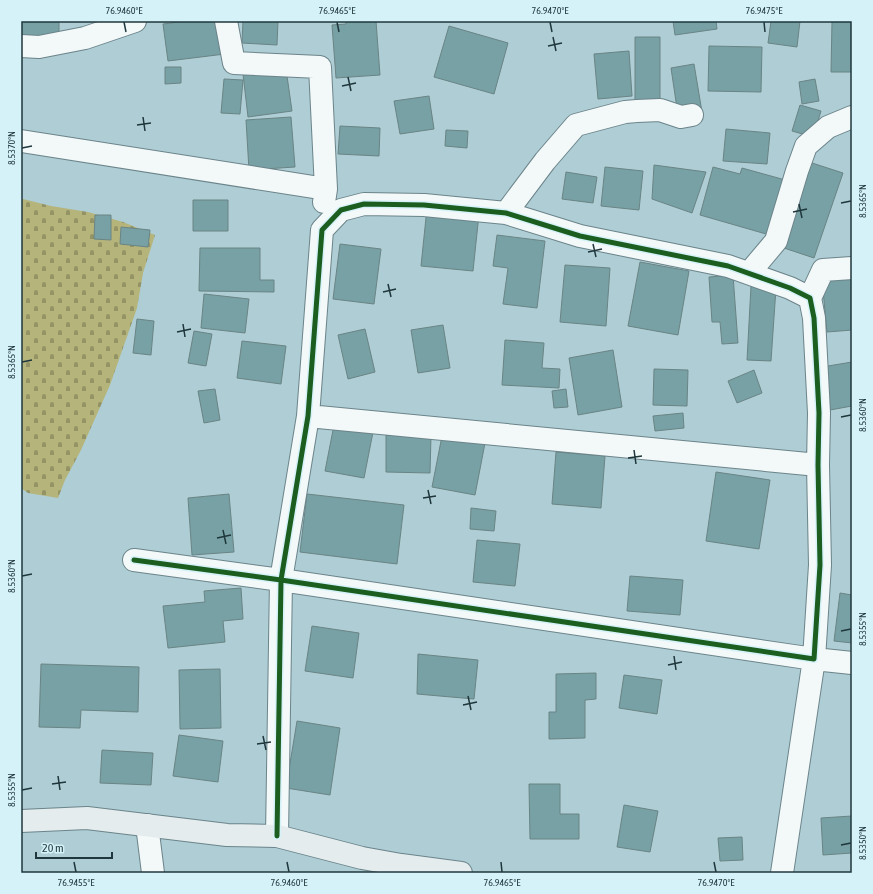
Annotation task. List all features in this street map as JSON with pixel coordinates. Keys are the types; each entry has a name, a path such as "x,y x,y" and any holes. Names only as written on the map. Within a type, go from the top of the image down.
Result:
{"main road":[{"path":"21,821 87,818 227,835 277,836 402,869 461,873"}],"street":[{"path":"21,46 40,47 85,38 135,21"},
{"path":"226,21 234,63 320,67 326,189 308,416 281,580 277,836"},
{"path":"506,213 544,161 576,125 625,112 660,110 681,117 692,115"},
{"path":"749,273 776,241 806,146 828,127 852,117"},
{"path":"21,141 326,189"},
{"path":"322,230 341,210 364,204 424,205 506,213 580,236 728,266 790,288 810,298"},
{"path":"782,873 814,659 820,565 818,464 819,413 814,318 810,298 823,270 852,268"},
{"path":"308,416 818,464"},
{"path":"134,560 281,580 814,659 852,663"},
{"path":"147,825 153,873"}],"green space":[{"path":"23,199 51,206 88,212 123,222 155,235 143,273 137,308 110,385 58,498 28,493 21,488 21,204"}],"building":[{"path":"21,21 59,21 59,43 21,42"},
{"path":"186,21 221,21 225,54 168,61 163,24"},
{"path":"243,21 278,21 277,45 242,43"},
{"path":"346,21 376,21 380,75 336,78 332,25 346,24"},
{"path":"673,21 716,21 717,29 675,35"},
{"path":"771,21 800,21 797,47 768,43"},
{"path":"832,21 852,21 852,72 831,72"},
{"path":"449,26 508,43 494,94 434,77"},
{"path":"635,37 660,37 660,109 635,110"},
{"path":"709,46 762,47 761,92 708,91"},
{"path":"629,51 632,96 598,99 594,54"},
{"path":"694,64 702,112 678,115 671,68"},
{"path":"165,67 181,67 181,83 165,84"},
{"path":"286,69 292,111 248,117 243,74"},
{"path":"224,79 243,80 240,114 221,113"},
{"path":"815,79 819,101 802,104 799,82"},
{"path":"429,96 434,129 400,134 394,101"},
{"path":"800,105 821,111 813,137 792,131"},
{"path":"291,117 295,167 249,170 246,120"},
{"path":"340,126 380,128 379,156 338,154"},
{"path":"726,129 770,133 767,164 723,161"},
{"path":"446,130 468,131 467,148 445,146"},
{"path":"809,162 843,173 814,258 781,247"},
{"path":"654,165 706,172 692,213 652,199"},
{"path":"605,167 643,171 639,210 601,206"},
{"path":"713,167 740,174 742,168 789,181 773,236 700,215"},
{"path":"566,172 597,177 593,203 562,199"},
{"path":"193,200 228,200 228,231 193,231"},
{"path":"427,208 479,214 473,271 421,266"},
{"path":"95,215 111,215 111,240 94,239"},
{"path":"121,227 150,230 148,247 120,244"},
{"path":"497,235 545,241 537,308 503,304 508,268 493,266"},
{"path":"340,244 381,249 374,304 333,299"},
{"path":"200,248 260,248 260,280 274,280 274,292 199,291"},
{"path":"640,262 689,271 678,335 628,326"},
{"path":"565,265 610,268 606,326 560,322"},
{"path":"733,275 738,343 722,344 720,322 712,322 709,277"},
{"path":"852,277 852,330 827,332 822,280"},
{"path":"751,286 776,288 771,361 747,360"},
{"path":"204,294 249,299 245,333 201,328"},
{"path":"137,319 154,321 151,355 133,353"},
{"path":"443,325 450,368 418,373 411,330"},
{"path":"365,329 375,372 348,379 338,335"},
{"path":"194,331 212,334 206,366 188,363"},
{"path":"505,340 544,343 542,368 560,369 559,388 502,385"},
{"path":"242,341 286,346 281,384 237,378"},
{"path":"613,350 622,407 578,415 569,358"},
{"path":"852,362 852,406 830,410 822,367"},
{"path":"654,369 688,370 687,406 653,405"},
{"path":"754,370 762,393 737,403 728,381"},
{"path":"215,389 220,420 204,423 198,391"},
{"path":"566,389 568,407 554,408 552,391"},
{"path":"683,413 684,428 655,431 653,416"},
{"path":"334,425 373,432 364,478 325,471"},
{"path":"386,435 431,436 430,473 386,472"},
{"path":"442,436 485,443 475,495 432,487"},
{"path":"556,452 605,456 601,508 552,504"},
{"path":"716,472 770,480 759,549 706,541"},
{"path":"229,494 234,552 192,555 188,498"},
{"path":"307,494 404,505 397,564 300,552"},
{"path":"471,508 496,511 494,531 470,529"},
{"path":"477,540 520,544 515,586 473,582"},
{"path":"630,576 683,580 680,615 627,611"},
{"path":"241,588 243,619 223,621 225,642 168,648 163,606 205,602 204,591"},
{"path":"840,593 852,595 852,643 834,641"},
{"path":"312,626 359,633 353,678 305,671"},
{"path":"418,654 478,660 474,699 417,694"},
{"path":"41,664 139,667 138,712 81,710 80,728 39,727"},
{"path":"220,669 221,728 180,729 179,670"},
{"path":"596,673 596,699 585,700 585,738 549,739 549,712 556,712 556,674"},
{"path":"624,675 662,680 657,714 619,708"},
{"path":"297,721 340,728 330,795 286,788"},
{"path":"179,735 223,741 218,782 173,776"},
{"path":"102,750 153,753 151,785 100,783"},
{"path":"529,784 560,784 560,814 579,814 579,839 530,839"},
{"path":"624,805 658,811 650,852 617,847"},
{"path":"852,816 852,853 823,855 821,818"},
{"path":"742,837 743,860 720,861 718,838"}],"cycle path":[{"path":"134,560 281,580 814,659 820,565 818,465 819,413 814,318 810,298 790,288 728,266 580,236 506,213 424,205 364,204 341,210 322,230 308,416 281,580 277,836"}]}
